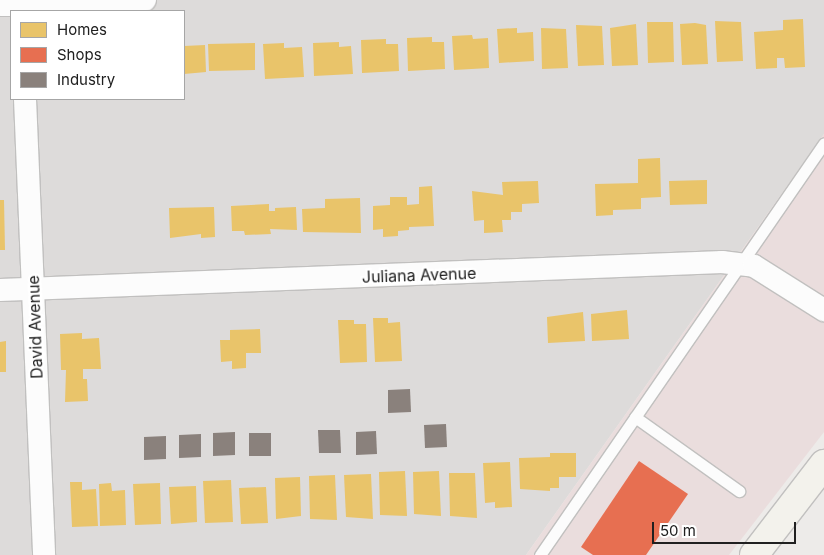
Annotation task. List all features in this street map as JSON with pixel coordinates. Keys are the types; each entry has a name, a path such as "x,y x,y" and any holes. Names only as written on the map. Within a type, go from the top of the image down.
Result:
{"street":[{"path":"16,5 146,0"},
{"name":"David Avenue","path":"25,100 44,555"},
{"name":"Juliana Avenue","path":"0,290 742,262 754,266 824,310"},
{"path":"754,555 824,464"}],"lane":[{"path":"540,555 824,144"},
{"path":"635,417 739,491"}],"shaded area":[{"path":"0,0 824,0 824,134 526,555 0,555"},
{"path":"824,134 824,432 729,555 526,555"}],"building: Homes":[{"path":"803,19 805,67 785,68 784,58 777,58 777,68 756,69 754,32 783,30 783,20"},
{"path":"715,21 741,22 743,61 717,62"},
{"path":"647,22 673,22 674,62 648,63"},
{"path":"695,23 706,25 708,64 682,65 680,24"},
{"path":"636,24 638,65 612,66 610,28"},
{"path":"576,25 602,26 604,65 578,66"},
{"path":"517,28 517,33 533,32 534,61 499,63 497,29"},
{"path":"541,28 566,29 568,68 542,69"},
{"path":"472,35 473,39 488,38 489,68 454,70 452,36"},
{"path":"432,37 432,42 444,42 445,69 408,71 407,38"},
{"path":"386,39 386,44 398,44 399,71 362,73 361,40"},
{"path":"339,42 339,47 351,46 353,74 314,76 313,43"},
{"path":"255,43 255,70 209,71 208,44"},
{"path":"284,43 284,48 302,47 304,77 265,79 263,44"},
{"path":"205,45 206,72 185,74 185,46"},
{"path":"660,158 661,197 641,198 641,209 613,210 613,215 596,216 595,184 638,183 638,159"},
{"path":"707,180 707,204 670,205 669,181"},
{"path":"538,181 539,203 522,204 522,212 511,212 511,220 502,220 503,232 484,233 484,220 474,221 472,191 503,195 502,182"},
{"path":"432,186 434,226 409,227 409,230 398,231 398,236 383,237 383,229 373,230 373,206 390,205 390,197 407,197 407,205 419,204 419,187"},
{"path":"360,198 361,233 303,232 302,209 325,208 325,199"},
{"path":"0,200 4,200 5,250 0,250"},
{"path":"269,204 269,211 275,211 275,208 296,207 297,230 270,229 271,234 245,235 244,231 232,231 231,206"},
{"path":"214,207 215,237 201,238 201,234 170,238 169,208"},
{"path":"627,310 629,339 592,341 591,314"},
{"path":"583,312 585,341 548,343 547,317"},
{"path":"373,318 388,318 388,323 400,322 402,361 375,362"},
{"path":"338,320 354,320 354,324 366,324 367,362 340,363"},
{"path":"260,329 261,353 246,353 246,368 232,369 232,361 221,362 220,340 230,340 230,330"},
{"path":"82,333 82,339 99,338 101,369 83,369 83,379 87,379 88,401 65,402 66,370 61,370 60,334"},
{"path":"6,341 6,372 0,372 0,342"},
{"path":"550,453 576,453 576,477 559,477 559,488 550,488 550,491 520,489 519,458 550,457"},
{"path":"510,462 512,507 495,508 495,502 485,503 483,463"},
{"path":"405,471 407,516 380,515 379,472"},
{"path":"439,471 441,516 414,514 413,472"},
{"path":"449,473 475,473 477,518 450,516"},
{"path":"371,474 373,519 346,517 344,475"},
{"path":"335,475 337,520 310,519 309,476"},
{"path":"300,477 301,516 276,519 275,478"},
{"path":"231,480 233,522 205,523 203,481"},
{"path":"70,482 82,482 82,490 96,489 98,526 72,527"},
{"path":"111,483 112,491 125,490 126,525 100,526 99,484"},
{"path":"160,483 161,524 135,525 133,484"},
{"path":"196,486 197,522 171,524 169,487"},
{"path":"266,487 268,523 241,524 239,488"}],"building: Shops":[{"path":"639,461 688,494 646,555 593,555 581,547"}],"building: Industry":[{"path":"410,389 411,412 388,413 388,390"},
{"path":"446,424 447,447 425,448 424,425"},
{"path":"318,430 340,430 341,453 319,453"},
{"path":"376,431 377,454 356,455 356,432"},
{"path":"235,432 235,455 213,456 213,433"},
{"path":"249,433 271,433 271,456 249,456"},
{"path":"201,434 201,457 179,458 179,435"},
{"path":"166,436 166,459 144,460 144,437"}]}
